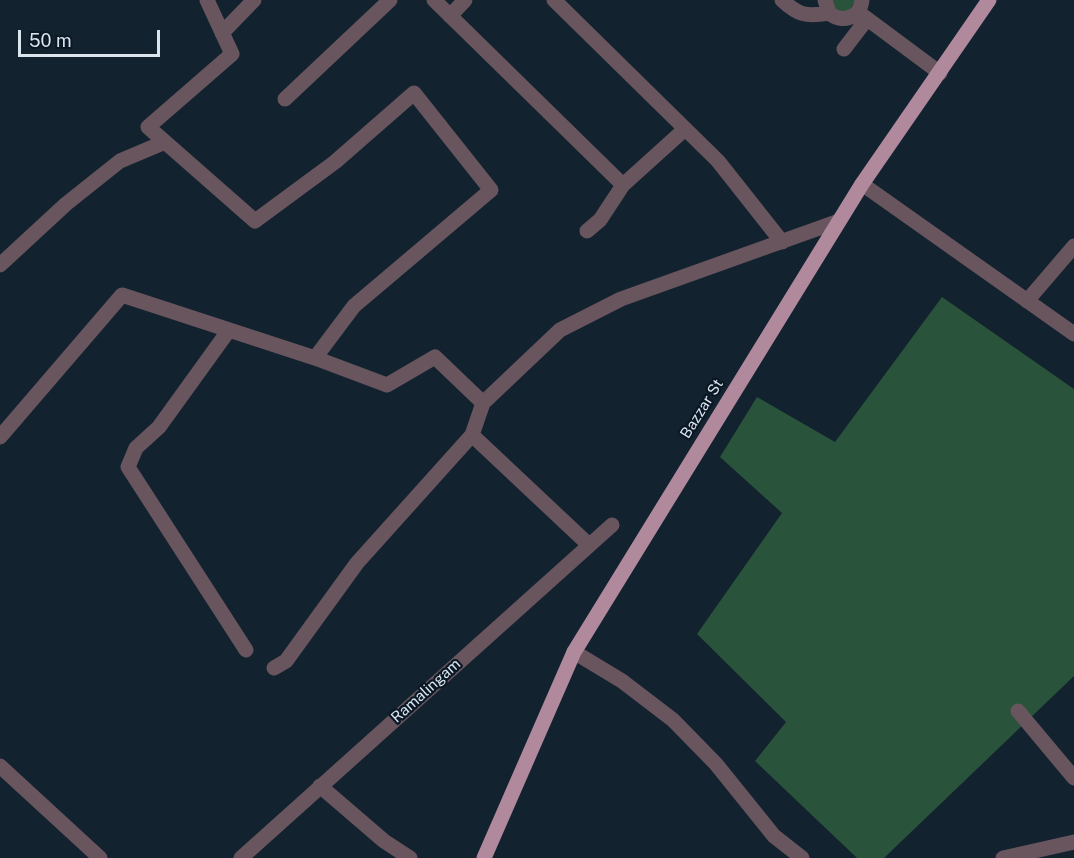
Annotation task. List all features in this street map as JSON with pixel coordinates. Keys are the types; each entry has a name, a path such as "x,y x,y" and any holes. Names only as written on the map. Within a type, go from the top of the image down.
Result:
{"main road":[{"name":"Bazzar St","path":"484,858 574,652 862,184 989,0"}],"street":[{"path":"207,0 232,54 148,127 255,221 335,162 414,93 491,190 354,306 315,358"},
{"path":"222,33 254,0"},
{"path":"285,99 390,0"},
{"path":"434,0 623,185"},
{"path":"450,16 465,0"},
{"path":"554,0 718,160 782,242"},
{"path":"782,0 796,13 815,15 827,6 839,19 851,17 862,10"},
{"path":"862,10 940,73"},
{"path":"844,49 862,10"},
{"path":"588,231 600,220 623,185 685,129"},
{"path":"0,265 66,204 120,161 165,142"},
{"path":"862,184 1074,334"},
{"path":"274,668 286,661 357,563 472,435 483,403 560,330 621,299 839,221"},
{"path":"1027,301 1074,246"},
{"path":"0,437 122,295 315,358 387,385 435,357 483,403"},
{"path":"229,330 159,427 136,448 128,467 246,650"},
{"path":"472,435 589,545"},
{"name":"Ramalingam","path":"241,858 612,525"},
{"path":"574,652 622,681 673,720 716,764 774,836 802,858"},
{"path":"1018,711 1074,778"},
{"path":"0,766 100,858"},
{"path":"320,786 384,841 410,858"},
{"path":"1003,858 1074,842"}],"green space":[{"path":"830,0 856,0 848,12 836,11"},
{"path":"942,297 1074,389 1074,676 884,858 857,858 755,761 786,722 697,634 782,513 720,457 757,397 835,442"}]}
